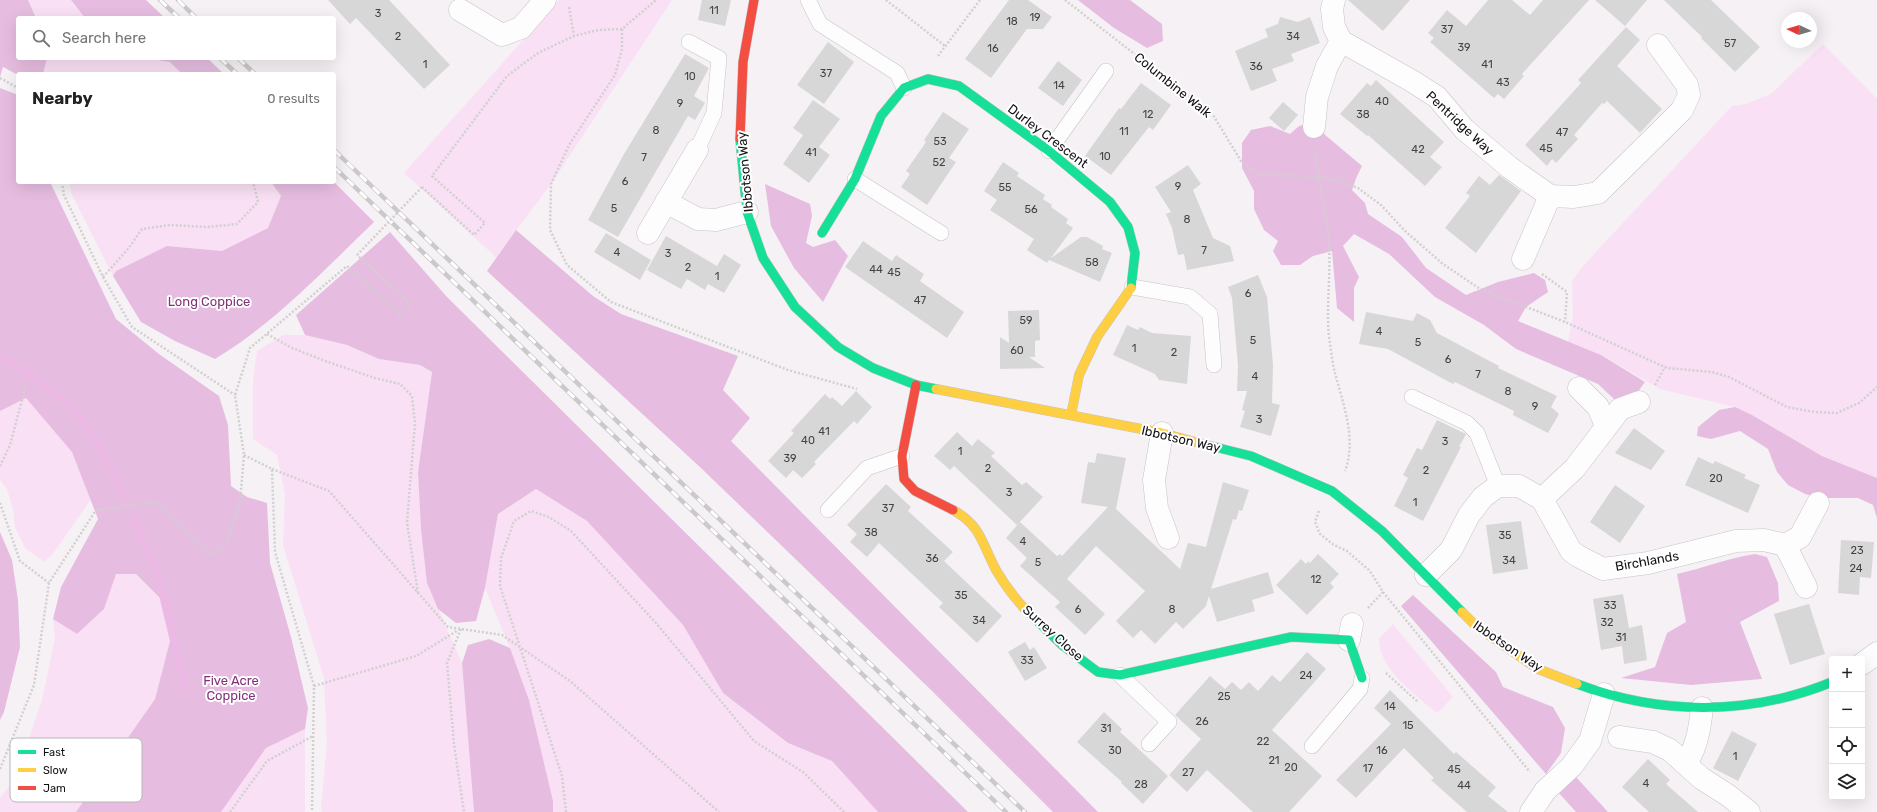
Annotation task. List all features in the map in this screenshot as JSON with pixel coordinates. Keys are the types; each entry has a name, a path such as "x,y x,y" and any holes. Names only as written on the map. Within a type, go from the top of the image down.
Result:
{"street":[{"path":"460,10 502,35 521,28 555,0"},
{"name":"Ibbotson Way","path":"754,0 743,62 740,146 747,212 763,258 794,307 838,347 873,368 916,385 1162,434 1251,456 1332,491 1382,531 1476,626 1538,668 1604,694 1662,706 1702,708 1768,702 1810,691 1829,683"},
{"path":"1314,127 1317,97 1328,66 1341,41 1334,27 1332,9 1334,0"},
{"name":"Pentridge Way","path":"1341,41 1412,81 1437,97 1464,129 1509,167 1550,196"},
{"path":"1523,259 1550,196 1574,197 1598,193 1682,110 1689,95 1687,85 1658,45"},
{"path":"822,233 855,180 881,116 904,88 928,79"},
{"name":"Durley Crescent","path":"928,79 959,86 1049,151 1110,202 1128,227 1135,253 1132,287"},
{"path":"648,233 697,150"},
{"path":"666,202 698,219 716,220 747,212"},
{"path":"1070,415 1079,375 1096,337 1132,287"},
{"name":"Surrey Close","path":"916,385 902,456 904,479 915,491 938,501 962,515 979,532 996,570 1022,606 1062,645 1098,672 1120,674 1291,637 1326,638 1351,632 1362,678"},
{"path":"1579,388 1598,407 1606,426"},
{"path":"1426,575 1451,550 1469,514 1483,497 1498,486 1519,486 1542,498 1575,468 1620,409 1638,402"},
{"path":"1162,434 1154,480 1157,508 1168,538"},
{"name":"Birchlands","path":"1542,498 1571,551 1603,569 1648,563 1736,541 1764,540 1785,545"},
{"path":"1806,587 1785,545 1800,537 1818,503"},
{"path":"1865,662 1877,653"},
{"path":"1531,812 1545,791 1572,766 1590,741 1604,694"},
{"path":"1686,763 1692,751 1701,718 1702,708"},
{"path":"1618,737 1653,742 1670,750 1701,778 1729,796 1748,812"}],"lane":[{"path":"808,0 820,24 897,74 904,88"},
{"path":"689,42 719,58 714,113 697,150"},
{"path":"1049,151 1106,71"},
{"path":"855,180 941,233"},
{"path":"1132,287 1190,297 1210,314 1214,365"},
{"path":"1412,397 1467,423 1477,433 1498,486"},
{"path":"828,510 867,468 902,456"},
{"path":"1120,674 1169,722 1150,744"},
{"path":"1312,746 1360,689 1362,678"}],"path":[{"path":"555,0 571,11 574,36"},
{"path":"13,738 34,685 49,583 96,510 155,502 202,548 212,554 225,547 240,502 244,455 235,395 250,348 347,266 400,315 411,304 358,255 422,187 474,235 485,223 432,176 507,76 538,53 574,36 598,30 622,28 656,0"},
{"path":"886,0 945,46"},
{"path":"928,79 932,65 980,0"},
{"name":"Columbine Walk","path":"1065,0 1213,115 1241,162 1250,169 1259,174 1340,181 1358,188 1381,205 1405,231 1443,264 1480,289 1565,322 1668,368 1712,372 1729,377 1787,406 1814,412 1836,413 1859,403 1877,387"},
{"path":"0,78 16,87"},
{"path":"1314,127 1319,178 1326,210 1329,245 1327,305 1329,337 1335,373 1343,399 1348,427 1349,449 1346,470 1332,491"},
{"path":"62,184 64,195 103,277 132,327 235,395"},
{"path":"103,277 128,249 142,229 170,225 208,227 237,224 258,202 254,184"},
{"path":"1523,259 1567,292 1565,322"},
{"path":"267,334 292,348 328,362 374,378 400,384 412,396 415,423 407,523 419,594"},
{"path":"0,466 10,445 26,385"},
{"path":"244,455 272,469 328,491 448,627 502,635 570,681 718,812"},
{"path":"272,469 275,552 314,686 312,812"},
{"path":"0,503 20,560 49,583"},
{"path":"566,812 562,776 500,586 501,558 514,521 531,511 549,517 571,531 656,623 754,741 803,772 844,812"},
{"path":"314,686 416,656 461,629"},
{"path":"461,629 447,663 454,744 464,812"},
{"path":"1362,678 1382,670 1418,702"},
{"path":"230,812 267,761 314,736"},
{"path":"0,769 10,744"}],"shaded area":[{"path":"28,0 71,0 83,16 35,16"},
{"path":"559,0 672,0 551,184 496,257 404,173"},
{"path":"1823,44 1877,99 1877,478 1822,456 1752,415 1735,407 1660,389 1601,355 1568,342 1573,317 1572,282 1581,268 1732,106 1746,104 1771,94"},
{"path":"46,60 158,60 170,62 180,72 44,72"},
{"path":"69,184 272,184 281,196 269,228 222,251 167,246 116,271 113,276 72,195"},
{"path":"283,335 305,335 347,345 379,359 420,365 432,372 418,472 421,530 427,583 462,663 474,812 322,812 321,807 327,743 324,678 283,545 285,494 277,455 253,439 253,381 257,351"},
{"path":"26,397 72,451 91,499 55,551 44,562 26,549 15,528 13,510 7,489 0,480 0,411"},
{"path":"536,489 587,521 683,625 723,693 788,743 832,761 878,812 553,812 553,801 529,700 510,648 485,588 498,514"},
{"path":"115,573 136,574 163,601 171,637 155,699 128,738 29,738 42,700 55,638 53,619 77,634 104,609"},
{"path":"1393,624 1453,697 1437,713 1400,681 1385,661 1379,639"},
{"path":"305,729 305,812 221,812 266,748"},
{"path":"10,785 10,802 83,802 76,812 0,812 0,798"}],"green space":[{"path":"0,0 28,0 35,16 16,16 16,60 46,60 44,72 16,72 16,74 3,67 0,77"},
{"path":"71,0 146,0 163,16 83,16"},
{"path":"1078,0 1130,0 1162,24 1163,41 1147,48 1114,28"},
{"path":"158,60 209,60 222,72 180,72 170,62"},
{"name":"Five Acre Coppice","path":"0,88 16,94 16,184 51,184 116,319 159,354 219,396 228,425 231,486 247,497 267,503 270,563 291,637 308,708 305,729 266,748 221,812 76,812 83,802 142,802 142,738 128,738 155,699 171,637 163,601 136,574 116,574 104,609 77,634 53,619 61,587 98,519 72,452 26,398 0,411"},
{"path":"1311,123 1362,166 1352,190 1365,203 1368,214 1402,237 1426,268 1466,295 1498,282 1534,273 1545,280 1548,292 1526,307 1518,321 1601,355 1645,382 1634,397 1615,400 1598,384 1516,349 1484,325 1435,297 1389,254 1354,234 1343,246 1359,277 1354,288 1354,322 1337,308 1332,251 1313,256 1300,265 1281,265 1273,251 1278,241 1264,230 1254,209 1254,191 1242,168 1242,143 1251,130 1270,126 1290,134 1299,126"},
{"name":"Long Coppice","path":"272,184 336,184 374,222 279,312 258,329 215,359 175,341 141,322 113,276 116,271 167,246 222,251 268,228 281,196"},
{"path":"765,184 810,204 812,216 806,243 813,247 835,240 848,256 823,302 794,268 771,226"},
{"path":"516,230 593,296 621,314 738,356 723,390 750,418 731,441 1098,812 1053,812 930,689 701,468 487,271"},
{"path":"390,232 447,297 968,812 878,812 832,761 788,743 723,693 683,625 587,521 536,489 498,514 485,588 476,621 456,623 438,609 427,583 421,530 418,472 432,372 420,365 379,359 347,345 305,335 296,315"},
{"path":"1735,407 1752,415 1822,456 1877,478 1877,518 1873,505 1858,498 1823,498 1805,494 1788,485 1777,472 1768,449 1740,431 1711,439 1697,436 1698,427 1719,410"},
{"path":"0,532 12,560 18,600 20,647 4,712 0,720"},
{"path":"1755,554 1767,557 1778,583 1779,601 1740,622 1762,679 1691,685 1621,678 1655,667 1667,633 1686,622 1677,574"},
{"path":"1413,595 1496,672 1503,687 1553,707 1565,728 1561,753 1546,774 1401,606"},
{"path":"489,639 510,648 529,700 553,801 553,812 474,812 462,663 468,645"},
{"path":"1576,777 1608,812 1576,812 1559,793"}],"building":[{"path":"328,0 389,0 450,65 424,89 356,18 350,24"},
{"path":"702,0 731,0 725,26 698,20"},
{"path":"1009,0 1028,0 1052,17 1043,29 1027,29 991,78 965,59"},
{"path":"1348,0 1410,0 1383,31"},
{"path":"1488,0 1512,0 1530,15 1543,0 1589,0 1522,74 1524,76 1504,99 1498,94 1494,98 1430,42 1434,38 1428,33 1447,10 1466,26"},
{"path":"1595,0 1647,0 1625,26"},
{"path":"1664,0 1711,0 1760,47 1735,72"},
{"path":"1280,17 1298,22 1310,17 1320,43 1291,54 1294,61 1272,69 1277,81 1251,91 1235,51 1268,37 1265,29 1278,24"},
{"path":"1626,27 1640,40 1617,66 1662,109 1640,133 1607,101 1604,104 1602,103 1574,135 1578,139 1556,163 1552,159 1547,166 1525,145 1581,83 1578,80"},
{"path":"828,42 854,62 824,104 797,85"},
{"path":"685,54 709,68 694,96 705,103 695,120 688,116 618,237 588,220 624,154"},
{"path":"1058,61 1082,80 1063,106 1038,88"},
{"path":"1376,80 1444,142 1430,157 1442,167 1425,186 1368,135 1367,136 1340,114 1367,83 1371,86"},
{"path":"1141,83 1171,105 1153,130 1149,127 1111,175 1085,156 1119,108 1121,109"},
{"path":"813,100 840,119 819,147 830,155 809,183 783,164 803,135 793,128"},
{"path":"1283,102 1298,115 1284,131 1269,118"},
{"path":"943,112 969,129 949,158 956,162 927,205 901,187 910,174 906,171 926,142 924,140"},
{"path":"1003,162 1019,173 1017,176 1045,195 1043,199 1052,205 1051,207 1068,219 1066,223 1073,228 1051,258 1081,237 1087,237 1103,246 1102,249 1112,253 1100,282 1049,260 1047,263 1027,250 1034,239 990,210 997,200 984,191"},
{"path":"1188,165 1201,184 1193,190 1213,238 1230,246 1234,261 1187,270 1184,254 1178,255 1172,228 1166,214 1171,212 1155,187"},
{"path":"1499,175 1521,191 1476,253 1445,228 1470,196 1466,193 1479,176 1490,185"},
{"path":"606,233 651,260 640,280 594,252"},
{"path":"666,236 717,266 724,254 741,265 724,293 708,284 705,290 687,279 681,289 647,270"},
{"path":"863,241 892,261 896,255 924,274 920,281 964,312 947,338 845,267"},
{"path":"1258,275 1267,297 1273,365 1272,403 1280,405 1271,436 1240,427 1245,411 1242,410 1247,391 1237,391 1238,366 1232,298 1228,287"},
{"path":"1039,310 1040,340 1035,341 1035,357 1029,357 1045,368 1000,369 1000,337 1009,343 1008,311"},
{"path":"1366,312 1413,321 1417,313 1430,320 1437,333 1499,366 1498,368 1557,396 1551,407 1559,414 1548,433 1513,415 1514,411 1455,382 1453,384 1388,349 1359,344"},
{"path":"1127,325 1138,330 1140,327 1152,333 1191,336 1187,384 1159,380 1155,374 1113,355"},
{"path":"856,391 872,407 857,424 854,421 814,462 816,464 802,478 793,470 786,478 768,461 794,433 791,431 825,394 830,399 832,397 842,406"},
{"path":"1437,420 1466,434 1459,447 1461,447 1423,521 1394,506 1408,478 1403,475 1417,448 1422,450"},
{"path":"1634,428 1665,451 1651,470 1615,453"},
{"path":"957,432 972,446 978,439 995,453 991,456 1022,485 1026,482 1043,497 1017,525 954,466 950,470 934,456"},
{"path":"1097,453 1126,458 1116,509 1180,569 1188,543 1206,547 1223,482 1249,490 1242,511 1239,510 1236,520 1233,519 1211,589 1268,572 1274,593 1252,600 1255,611 1217,622 1209,596 1206,606 1183,629 1176,622 1155,644 1141,630 1133,638 1116,621 1145,591 1096,546 1067,579 1105,614 1085,635 1055,607 1060,602 1020,566 1027,558 1006,538 1020,522 1057,556 1060,554 1062,556 1108,507 1081,503 1088,462 1095,463"},
{"path":"1698,457 1713,464 1715,461 1746,475 1744,478 1760,485 1748,513 1685,485"},
{"path":"886,484 911,507 908,511 953,552 944,561 1002,616 977,643 939,607 943,603 879,543 867,557 850,542 857,534 847,525"},
{"path":"1615,485 1645,506 1620,543 1590,522"},
{"path":"1521,521 1528,569 1493,574 1486,525"},
{"path":"1841,540 1874,542 1871,578 1860,577 1859,595 1838,593"},
{"path":"1318,554 1339,574 1330,583 1334,587 1307,615 1276,585 1301,559 1306,564 1308,561 1310,563"},
{"path":"1623,594 1629,628 1642,625 1647,660 1624,664 1622,646 1601,650 1593,599"},
{"path":"1809,604 1825,654 1790,665 1774,614"},
{"path":"1025,642 1030,650 1034,647 1047,668 1025,681 1008,652"},
{"path":"1307,652 1326,669 1272,730 1322,776 1289,812 1253,812 1207,770 1187,792 1169,775 1201,739 1175,715 1210,676 1225,689 1232,682 1241,690 1249,682 1258,691 1272,675 1280,682"},
{"path":"1390,690 1454,754 1456,752 1496,787 1488,796 1508,812 1467,812 1431,780 1434,778 1404,748 1356,798 1336,780 1391,724 1374,708"},
{"path":"1104,712 1122,729 1120,732 1168,776 1143,804 1121,783 1122,782 1077,742"},
{"path":"1732,731 1757,744 1738,781 1713,768"},
{"path":"1648,759 1670,780 1666,784 1698,812 1649,812 1622,787"}],"waterway":[{"path":"0,357 22,370 55,394 74,412 88,429 99,447 123,494"},
{"path":"133,517 159,578 186,691"}],"railway":[{"path":"160,0 177,16"},
{"path":"178,0 194,16"},
{"path":"222,60 235,72"},
{"path":"240,60 253,72"},
{"path":"336,152 1025,812"},
{"path":"336,169 1006,812"}],"traffic: fast":[{"path":"822,233 855,179 881,116 904,88 928,79 959,86 1049,151 1110,202 1128,227 1135,253 1131,288"},
{"path":"740,139 747,212 763,258 795,307 838,347 873,368 916,385 936,389"},
{"path":"1203,444 1251,456 1332,491 1382,531 1462,612"},
{"path":"1024,608 1062,645 1098,672 1120,675 1291,637 1349,640 1362,678"},
{"path":"1577,684 1640,702 1672,706 1704,707 1737,706 1769,701 1801,693 1829,683"}],"traffic: slow":[{"path":"1071,415 1079,375 1097,337 1131,288"},
{"path":"936,389 1162,433 1203,444"},
{"path":"953,510 970,522 980,536 999,575 1024,608"},
{"path":"1462,612 1476,626 1538,669 1577,684"}],"traffic: jam":[{"path":"740,139 743,62 754,0"},
{"path":"916,385 902,456 904,479 915,491 953,510"}]}
